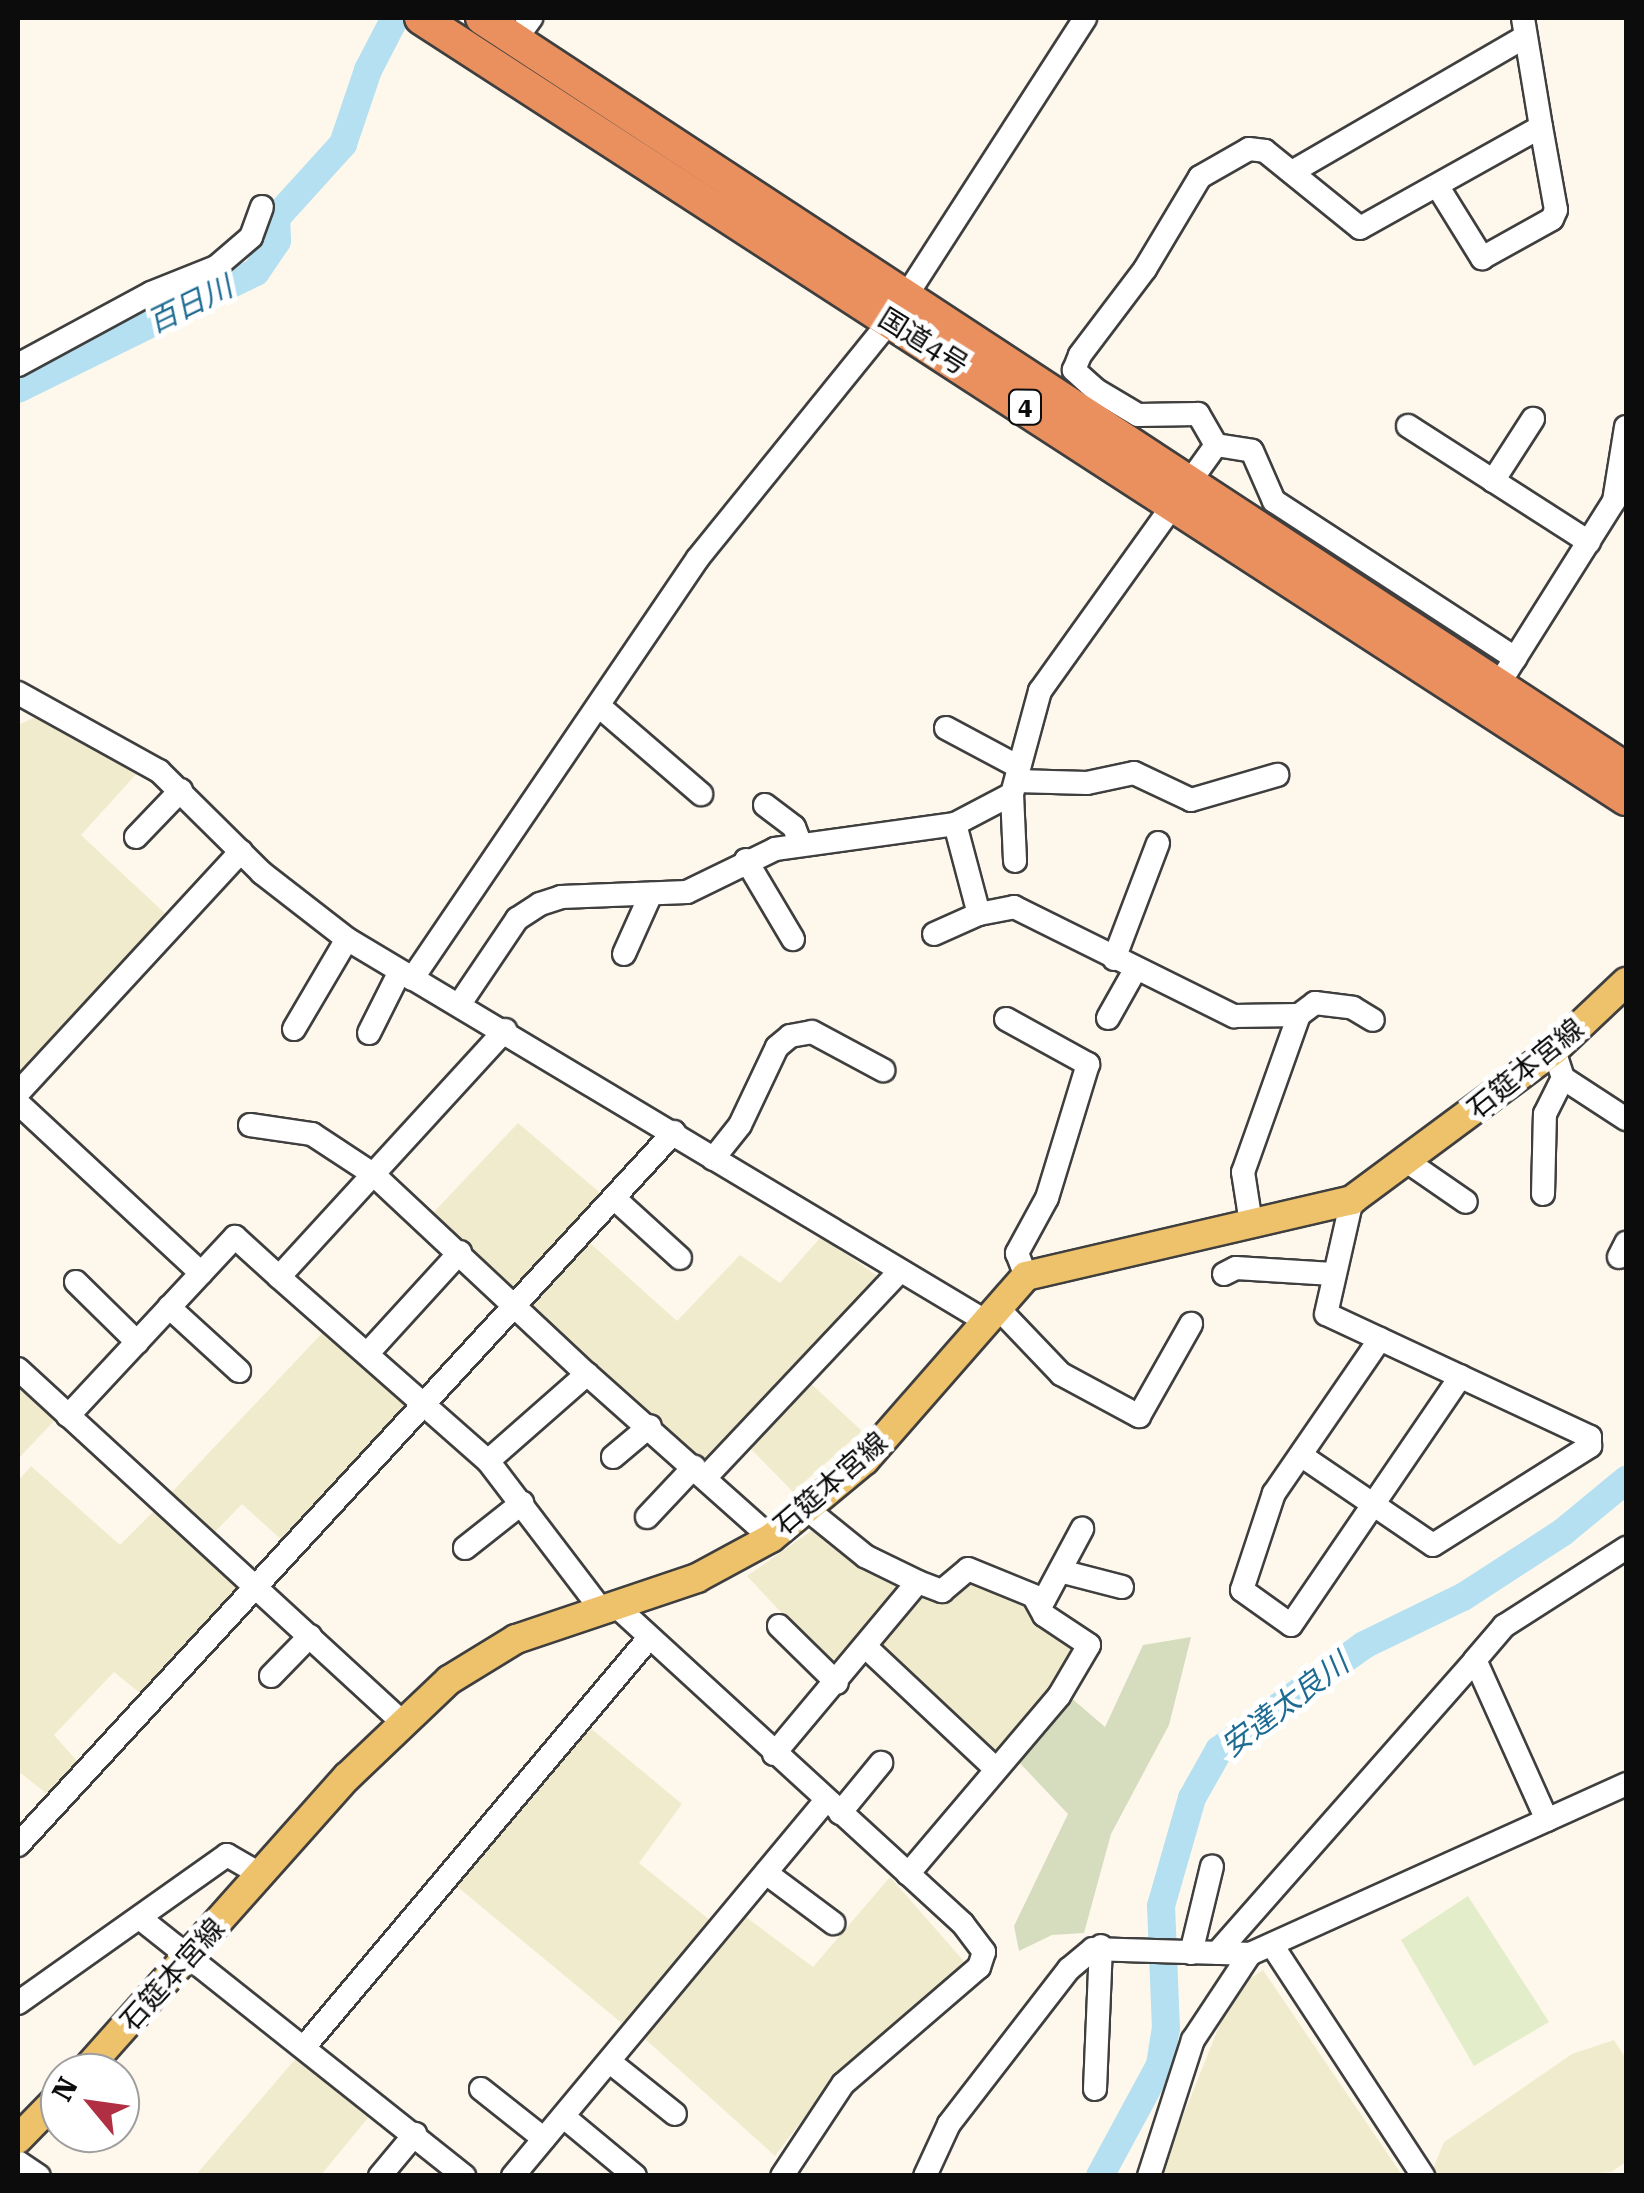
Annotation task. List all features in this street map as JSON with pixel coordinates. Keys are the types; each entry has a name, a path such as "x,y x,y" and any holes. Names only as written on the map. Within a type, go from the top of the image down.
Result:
{"highway":[{"name":"国道4号","path":"421,18 1183,492 1626,799"},
{"name":"国道4号","path":"482,18 524,28 896,310"},
{"name":"国道4号","path":"1183,492 1507,670 1626,769"}],"main road":[{"name":"石筵本宮線","path":"101,2053 401,1721 478,1661 607,1606 697,1578 771,1538 865,1460 1026,1276 1352,1200 1554,1050 1626,982"},
{"path":"18,2140 40,2117"}],"street":[{"path":"369,1033 698,558 896,310 1085,18"},
{"path":"1292,172 1524,27 1552,219 1482,258 1438,188"},
{"path":"1216,445 1198,414 1138,415 1096,390 1074,370 1080,355 1145,269 1200,177 1249,149 1265,151 1360,228 1438,188 1540,126"},
{"path":"18,365 150,292 216,266 251,237 262,207"},
{"path":"1493,481 1532,419"},
{"path":"1408,426 1589,542"},
{"path":"1216,445 1252,451 1274,501 1507,670 1614,502 1626,427"},
{"path":"1015,861 1016,781 1040,691 1216,445"},
{"path":"21,702 132,752 182,790 241,850 347,939 505,1030 900,1270 992,1314 1061,1374 1139,1416 1191,1324"},
{"path":"599,706 701,794"},
{"path":"946,728 1016,781 1087,783 1134,773 1191,800 1277,774"},
{"path":"459,1004 517,919 540,904 561,897 687,892 746,860 801,845 955,824 1016,781"},
{"path":"136,837 182,790"},
{"path":"766,805 794,827 801,845"},
{"path":"955,824 979,914"},
{"path":"1108,1018 1158,842"},
{"path":"18,1093 241,850"},
{"path":"746,860 794,939"},
{"path":"624,954 650,894"},
{"path":"934,934 979,914 1014,907 1234,1016 1299,1015 1315,1004 1353,1008 1372,1020"},
{"path":"294,1028 347,939"},
{"path":"1251,1223 1244,1172 1299,1015"},
{"path":"1006,1019 1088,1064 1047,1198 1017,1254 1026,1276"},
{"path":"278,1277 505,1030"},
{"path":"713,1159 740,1125 777,1047 790,1036 812,1032 882,1070"},
{"path":"1554,1050 1563,1078 1626,1119"},
{"path":"1544,1194 1545,1114 1563,1078"},
{"path":"18,1103 201,1273"},
{"path":"250,1125 312,1134 373,1174 771,1538"},
{"path":"18,1846 674,1132"},
{"path":"1408,1162 1466,1202"},
{"path":"614,1198 680,1258"},
{"path":"1302,1456 1433,1545 1590,1446 1590,1436 1326,1314 1352,1200"},
{"path":"68,1416 235,1237 488,1461 607,1606 649,1638 972,1934 983,1963 843,2084 782,2176"},
{"path":"366,1354 460,1252"},
{"path":"1224,1274 1236,1268 1333,1274"},
{"path":"647,1517 699,1473 900,1270"},
{"path":"76,1282 137,1342"},
{"path":"170,1307 238,1371"},
{"path":"1380,1339 1274,1493 1242,1590 1291,1625 1461,1376"},
{"path":"18,1369 401,1721"},
{"path":"488,1461 588,1374"},
{"path":"613,1457 650,1426"},
{"path":"465,1548 522,1503"},
{"path":"808,1509 865,1556 918,1582 950,1589 968,1569 1044,1600 1082,1529"},
{"path":"1217,1953 1504,1626 1626,1548"},
{"path":"1060,1571 1122,1587"},
{"path":"774,1754 868,1649 918,1582"},
{"path":"908,1874 1059,1696 1089,1645 1044,1615 1036,1599"},
{"path":"779,1626 836,1683"},
{"path":"271,1676 310,1636"},
{"path":"305,2046 649,1638"},
{"path":"868,1649 996,1769"},
{"path":"1475,1660 1547,1820"},
{"path":"513,2176 766,1873 881,1762"},
{"path":"924,2176 949,2124 1069,1969 1104,1945 1189,1953 1261,1949 1626,1784"},
{"path":"18,2004 226,1855 261,1875"},
{"path":"1189,1953 1212,1866"},
{"path":"766,1873 833,1924"},
{"path":"142,1918 464,2176"},
{"path":"1095,2089 1104,1945"},
{"path":"1149,2176 1194,2040 1261,1949"},
{"path":"1261,1949 1423,2176"},
{"path":"610,2062 676,2114"},
{"path":"480,2089 544,2140"},
{"path":"564,2117 635,2176"},
{"path":"380,2176 415,2134"},
{"path":"18,2162 39,2176"}],"shaded area":[{"path":"46,712 141,769 81,835 170,918 18,1080 18,725"},
{"path":"518,1123 605,1197 516,1290 431,1215"},
{"path":"821,1237 879,1277 707,1470 527,1309 589,1242 677,1321 740,1255 780,1283"},
{"path":"326,1329 409,1405 285,1543 242,1504 212,1535 169,1495"},
{"path":"807,1380 862,1431 793,1492 747,1445"},
{"path":"18,1385 55,1420 18,1459"},
{"path":"31,1466 120,1545 155,1510 241,1587 141,1694 114,1672 54,1735 77,1761 47,1794 18,1771 18,1481"},
{"path":"811,1531 905,1588 837,1672 747,1576"},
{"path":"970,1583 1033,1606 1074,1647 1054,1690 996,1757 877,1642 919,1596 949,1599"},
{"path":"588,1726 682,1804 639,1863 711,1921 624,2025 454,1884"},
{"path":"890,1877 969,1967 816,2102 775,2156 645,2039 742,1914 813,1967"},
{"path":"1263,1970 1402,2175 1159,2176 1234,1989"},
{"path":"1614,2040 1626,2059 1626,2162 1611,2172 1430,2176 1444,2142 1572,2054"},
{"path":"297,2057 368,2118 321,2175 195,2176"}],"green space":[{"path":"1191,1637 1169,1725 1111,1834 1084,1933 1052,1935 1019,1951 1014,1926 1068,1814 1015,1758 1069,1696 1105,1727 1143,1645"},
{"path":"1468,1896 1549,2022 1474,2066 1401,1940"}],"waterway":[{"name":"百日川","path":"18,389 256,272 277,241 276,218 343,144 368,70 395,18"},
{"name":"安達太良川","path":"1100,2176 1160,2065 1166,2029 1161,1906 1192,1798 1219,1750 1364,1645 1463,1597 1563,1532 1626,1480"}]}
